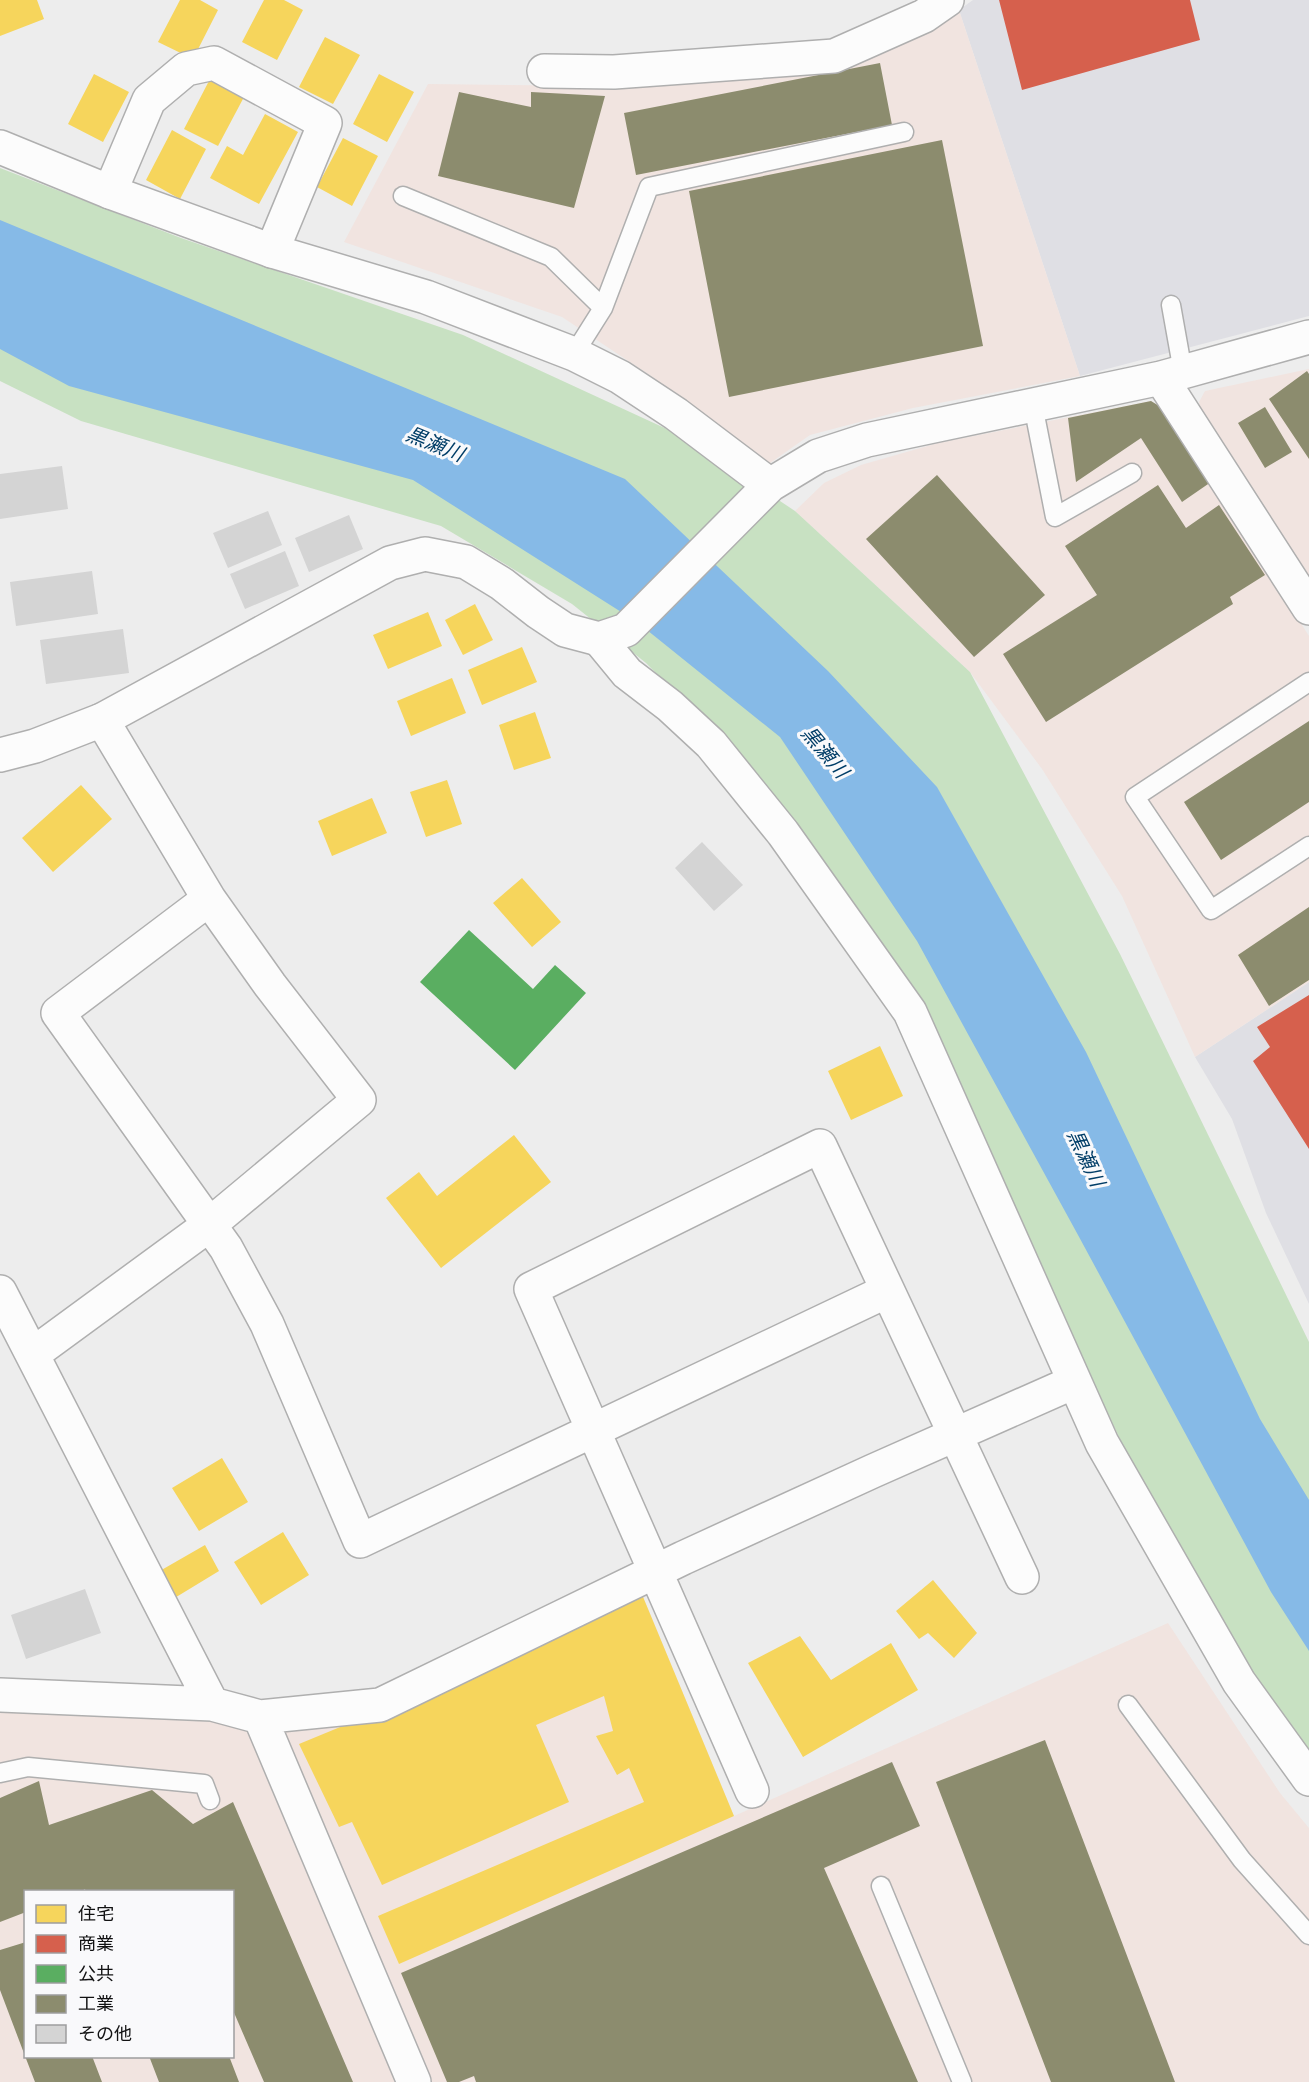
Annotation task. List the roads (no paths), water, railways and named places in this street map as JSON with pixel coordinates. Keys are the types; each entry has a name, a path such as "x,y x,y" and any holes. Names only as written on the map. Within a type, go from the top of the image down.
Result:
{"street":[{"path":"544,71 614,72 834,56 924,16 947,0"},
{"path":"110,192 149,100 186,69 214,63 326,123 272,251"},
{"path":"0,147 110,192 272,251 426,297 574,354 620,377 667,408 770,484"},
{"path":"0,755 35,746 102,720 390,563 425,554 466,562 502,584 565,630 612,634 770,484 818,456 867,440 1172,375 1309,337"},
{"path":"1172,375 1309,608"},
{"path":"612,634 627,673 670,706 711,744 783,833 910,1012 1102,1443 1239,1682 1309,1779"},
{"path":"33,1354 209,1225 359,1100 270,985 209,899 102,720"},
{"path":"209,899 58,1013 226,1248 267,1324 360,1542 887,1291"},
{"path":"752,1791 531,1289 820,1146 1022,1577"},
{"path":"0,1292 212,1704"},
{"path":"0,1695 212,1704 260,1717 380,1705 656,1571 1074,1382"},
{"path":"260,1717 414,2082"}],"lane":[{"path":"574,354 603,308 649,187 904,132"},
{"path":"403,196 551,257 603,308"},
{"path":"1171,305 1172,375"},
{"path":"1033,405 1055,517 1132,473"},
{"path":"1309,682 1135,797 1211,910 1309,846"},
{"path":"1128,1705 1242,1860 1309,1935"},
{"path":"0,1773 28,1767 204,1784 210,1800"},
{"path":"881,1886 962,2082"}],"water":[{"name":"黒瀬川","path":"0,220 625,479 828,671 937,787 1086,1052 1260,1419 1309,1500 1309,1651 1271,1592 917,941 780,737 637,622 413,480 69,386 0,349"}]}
